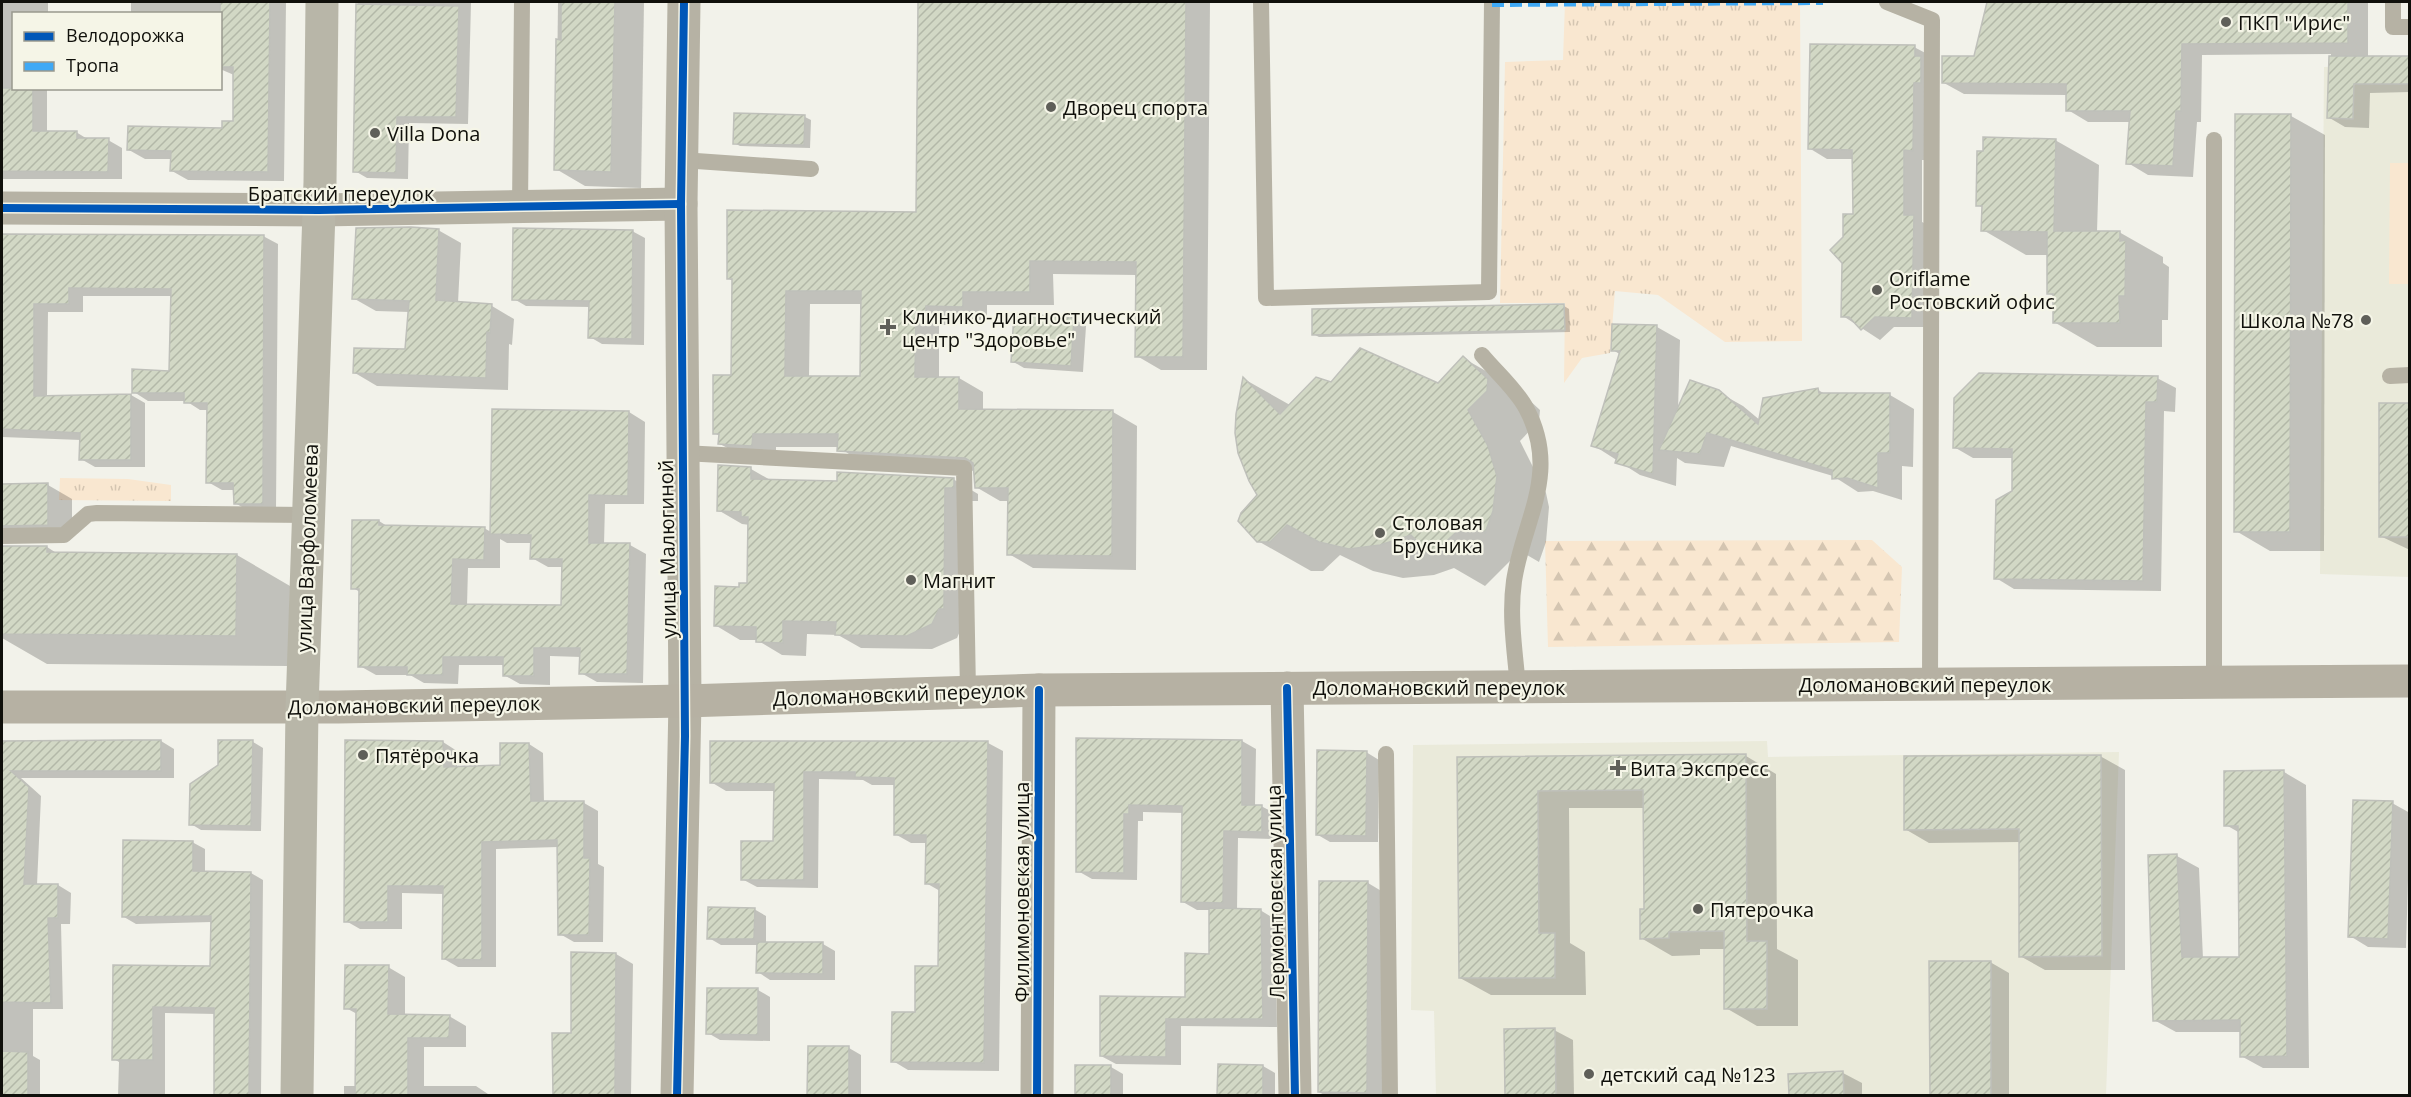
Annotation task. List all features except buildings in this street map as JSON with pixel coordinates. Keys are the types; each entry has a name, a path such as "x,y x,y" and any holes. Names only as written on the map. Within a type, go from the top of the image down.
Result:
{"main road":[{"name":"улица Варфоломеева","path":"297,1095 302,708 319,210 322,2"},
{"name":"Доломановский переулок","path":"2,707 302,708 685,701 1039,690 2409,681"}],"street":[{"name":"улица Малюгиной","path":"677,1095 685,701 681,204 684,2"},
{"name":"Братский переулок","path":"2,208 319,210 681,204"},
{"name":"Лермонтовская улица","path":"1287,688 1295,1095"},
{"name":"Филимоновская улица","path":"1036,1095 1039,690"}],"lane":[{"path":"520,207 522,2"},
{"path":"1261,2 1266,298 1489,292 1492,2"},
{"path":"1887,2 1932,20 1929,684"},
{"path":"2393,2 2393,27 2409,27"},
{"path":"2214,140 2214,683"},
{"path":"682,160 811,169"},
{"path":"1482,355 1526,408 1541,449 1538,499 1514,582 1513,631 1518,687"},
{"path":"2390,376 2409,375"},
{"path":"683,453 964,468 969,692"},
{"path":"2,536 64,535 88,514 97,513 309,515"},
{"path":"1386,754 1390,1095"}],"shaded area":[{"name":"Школа №78","path":"2409,64 2409,577 2320,574 2324,67"},
{"path":"1767,741 1768,757 2119,752 2106,1095 1436,1095 1434,1011 1411,1010 1413,745"}],"green space":[{"path":"1565,2 1800,2 1802,341 1725,342 1658,295 1615,291 1610,353 1582,358 1564,383 1565,303 1500,303 1505,62 1563,60"},
{"path":"2390,163 2409,163 2409,284 2389,284"},
{"path":"60,478 128,479 171,485 171,501 59,500"},
{"path":"1872,540 1902,567 1899,642 1548,647 1545,541"}],"marked path":[{"path":"1492,4 1823,2"}],"cycle path":[{"path":"677,1096 685,736 681,204 684,2"},
{"path":"2,208 319,210 681,204"},
{"path":"1287,688 1295,1096"},
{"path":"1037,1096 1039,690"}],"place":[{"name":"ПКП \"Ирис\"","path":"2226,22"},
{"name":"Дворец спорта","path":"1051,107"},
{"name":"Villa Dona","path":"375,133"},
{"name":"Oriflame Ростовский офис","path":"1877,290"},
{"name":"Школа №78","path":"2366,320"},
{"name":"Клинико-диагностический центр \"Здоровье\"","path":"888,327"},
{"name":"Столовая Брусника","path":"1380,533"},
{"name":"Магнит","path":"911,580"},
{"name":"Пятёрочка","path":"363,755"},
{"name":"Вита Экспресс","path":"1618,768"},
{"name":"Пятерочка","path":"1698,909"},
{"name":"детский сад №123","path":"1589,1074"}]}
